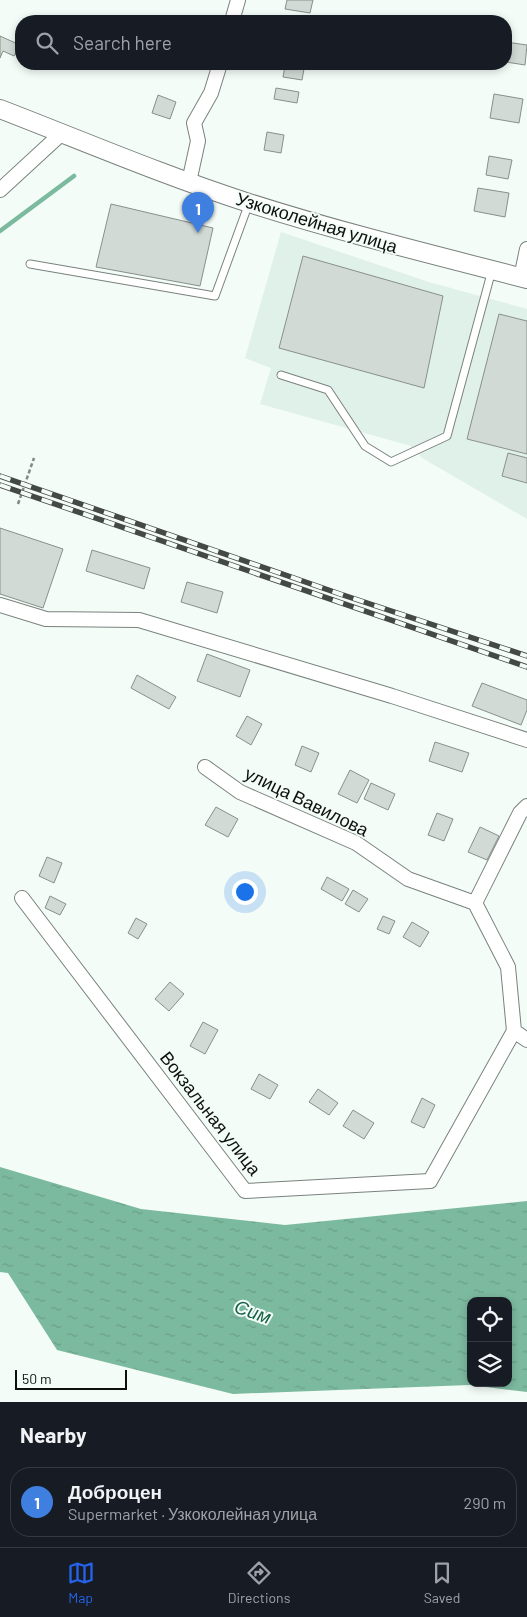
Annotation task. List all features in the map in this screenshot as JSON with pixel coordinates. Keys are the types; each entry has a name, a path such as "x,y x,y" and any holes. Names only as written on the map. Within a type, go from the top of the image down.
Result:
{"street":[{"path":"234,15 238,0"},
{"path":"190,182 198,141 194,123 211,92 218,70"},
{"name":"Узкоколейная улица","path":"0,109 249,203 423,253 524,278"},
{"path":"0,190 62,133"},
{"path":"524,278 527,249"},
{"path":"0,605 46,619 139,620 392,696 527,740"},
{"name":"улица Вавилова","path":"206,767 240,792 356,843 408,879 475,903"},
{"path":"527,806 520,813 475,903 508,967 514,1031 527,1040"},
{"name":"Вокзальная улица","path":"22,898 244,1191 430,1181 514,1031"}],"lane":[{"path":"30,264 215,296 249,203"},
{"path":"281,375 328,390 365,446 391,462 447,436 492,270"}],"path":[{"path":"18,504 34,458"}],"shaded area":[{"path":"281,232 429,282 527,309 527,519 422,458 411,446 260,404 271,368 245,358"}],"water":[{"name":"Сим","path":"0,1167 141,1209 285,1225 527,1201 527,1392 486,1387 512,1387 512,1297 467,1297 467,1385 233,1394 57,1350 8,1273 0,1272"}],"building":[{"path":"287,0 313,0 310,13 285,9"},
{"path":"0,36 15,43 15,54 14,56 3,51 0,58"},
{"path":"512,43 527,45 525,65 512,63"},
{"path":"284,70 304,70 302,80 283,77"},
{"path":"276,88 299,92 297,103 274,99"},
{"path":"494,94 523,99 519,123 490,118"},
{"path":"158,95 176,102 170,119 152,113"},
{"path":"267,132 284,135 281,153 264,150"},
{"path":"489,156 512,160 508,179 486,175"},
{"path":"478,188 509,193 505,217 474,211"},
{"path":"111,204 213,228 200,286 96,267"},
{"path":"303,256 443,296 424,388 279,348"},
{"path":"499,314 527,321 527,454 467,439"},
{"path":"508,453 527,458 527,483 502,476"},
{"path":"0,528 63,549 43,608 0,594"},
{"path":"92,550 150,568 144,589 86,571"},
{"path":"187,582 223,592 217,613 181,602"},
{"path":"207,654 250,670 240,697 197,681"},
{"path":"137,675 176,697 169,709 131,688"},
{"path":"482,683 527,700 527,710 521,725 472,706"},
{"path":"247,716 262,724 251,745 236,736"},
{"path":"435,742 469,753 462,772 429,761"},
{"path":"302,746 319,753 311,772 295,765"},
{"path":"350,770 369,780 357,803 338,794"},
{"path":"371,783 395,794 388,810 364,799"},
{"path":"216,807 238,819 228,837 205,825"},
{"path":"437,813 453,819 444,841 428,835"},
{"path":"480,827 499,836 487,860 468,852"},
{"path":"47,857 62,863 54,883 39,876"},
{"path":"327,877 349,889 342,901 321,889"},
{"path":"353,890 368,899 359,912 345,904"},
{"path":"50,896 66,904 60,915 45,908"},
{"path":"383,916 395,921 389,934 377,929"},
{"path":"136,918 147,924 138,939 128,933"},
{"path":"412,922 429,932 420,947 403,937"},
{"path":"170,982 184,994 169,1011 155,999"},
{"path":"203,1022 218,1030 205,1054 190,1046"},
{"path":"259,1074 278,1085 270,1099 251,1089"},
{"path":"318,1089 338,1103 329,1115 309,1102"},
{"path":"422,1098 435,1105 424,1128 411,1122"},
{"path":"353,1110 374,1123 364,1139 343,1126"}],"waterway":[{"path":"0,231 74,176"}],"railway":[{"path":"0,476 340,594 527,656"},
{"path":"0,485 527,667"}],"place":[{"name":"Доброцен","path":"198,233"}]}
